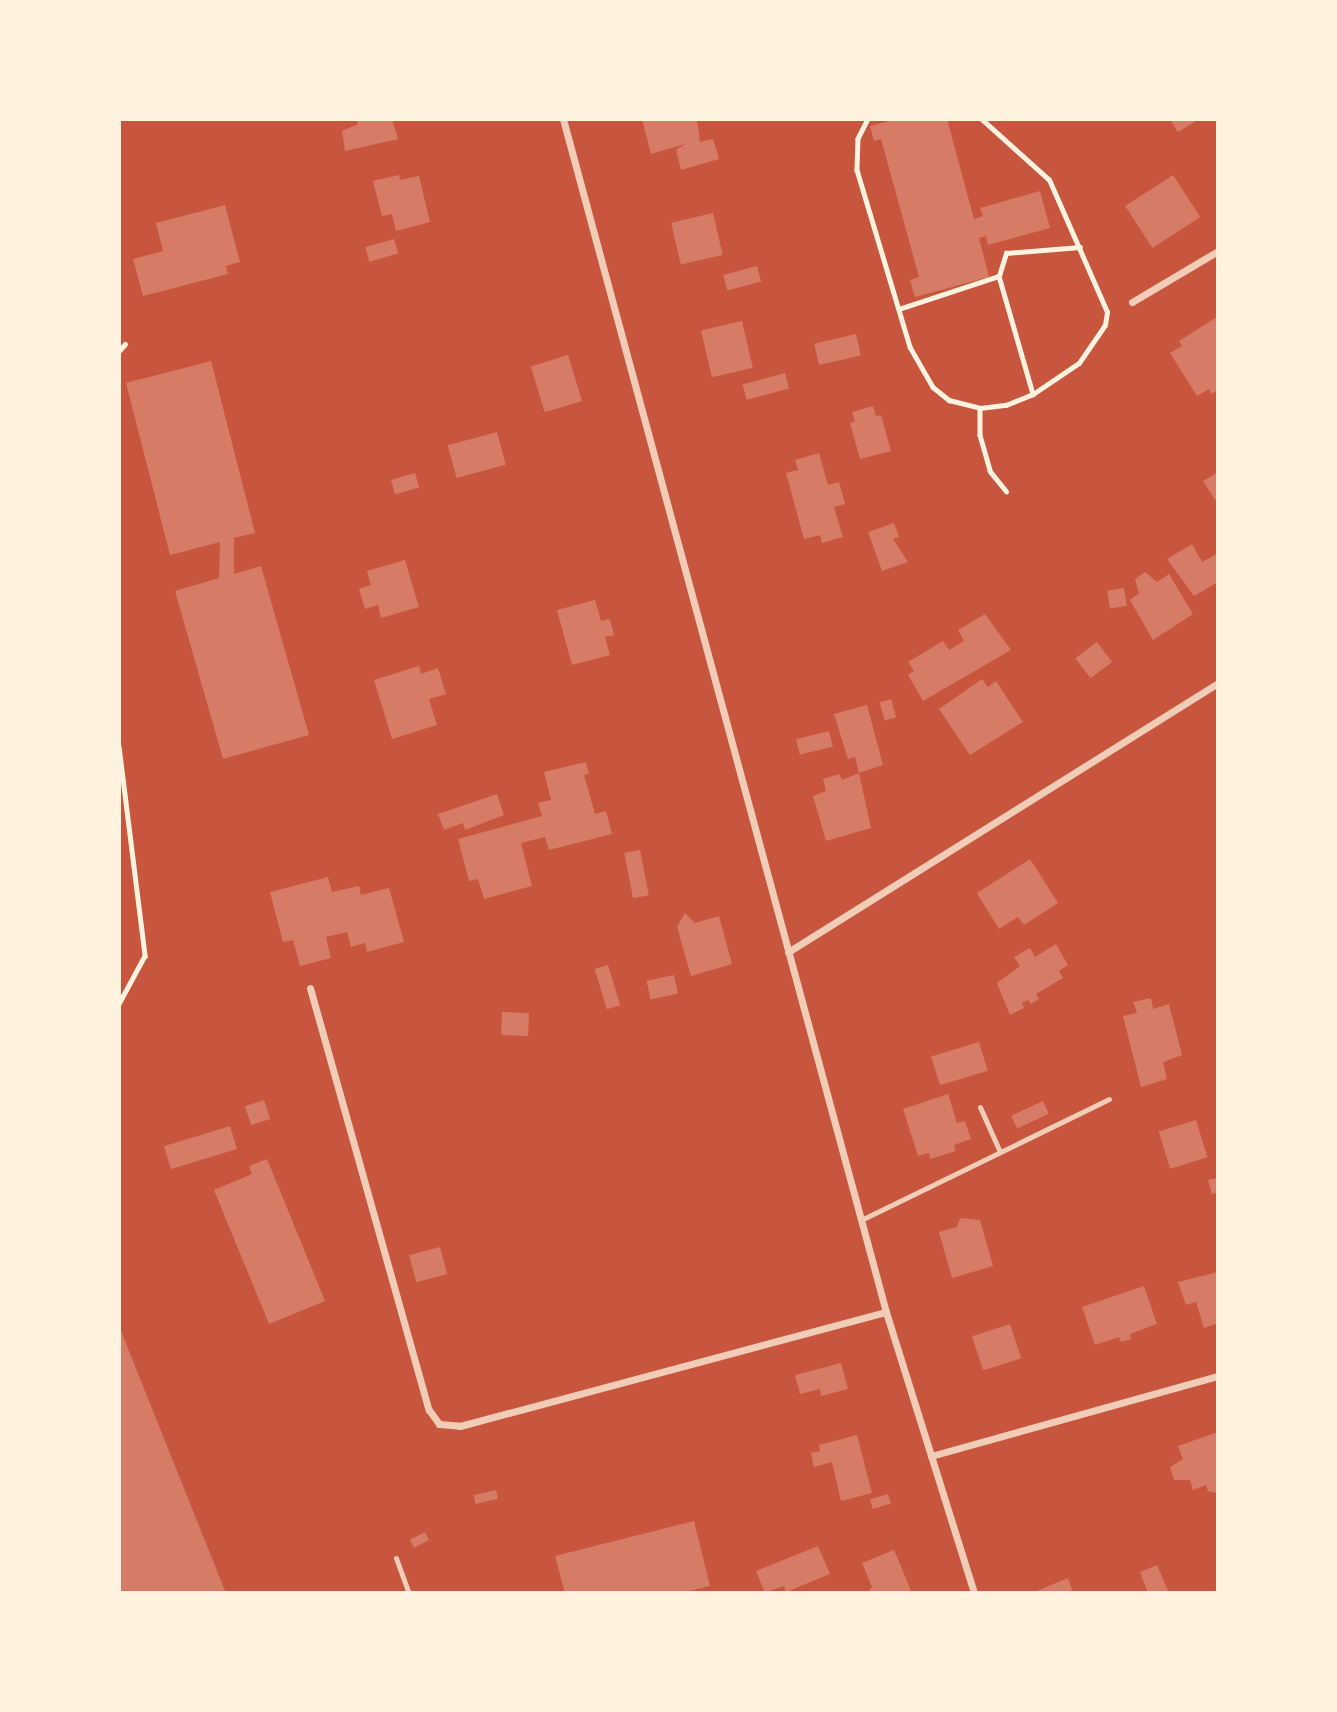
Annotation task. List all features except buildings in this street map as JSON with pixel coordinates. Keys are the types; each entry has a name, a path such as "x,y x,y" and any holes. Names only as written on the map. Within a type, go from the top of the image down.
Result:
{"street":[{"path":"563,119 861,1220 974,1593"},
{"path":"1132,302 1218,251"},
{"path":"788,952 1218,683"},
{"path":"310,988 429,1410 439,1424 460,1426 887,1312"},
{"path":"931,1456 1218,1376"}],"lane":[{"path":"861,1220 1110,1099"},
{"path":"980,1107 1000,1152"},
{"path":"396,1558 409,1593"}],"path":[{"path":"861,119 863,128"},
{"path":"867,119 858,139 857,170 910,347 933,387 949,400 980,408 1006,405 1033,394 1079,363 1105,325 1107,312 1049,180 981,119"},
{"path":"1033,394 999,276 1006,253 1080,247"},
{"path":"899,309 999,276"},
{"path":"119,351 125,344"},
{"path":"980,408 979,435 990,471 1006,491"},
{"path":"119,746 145,956 119,1004"}]}
